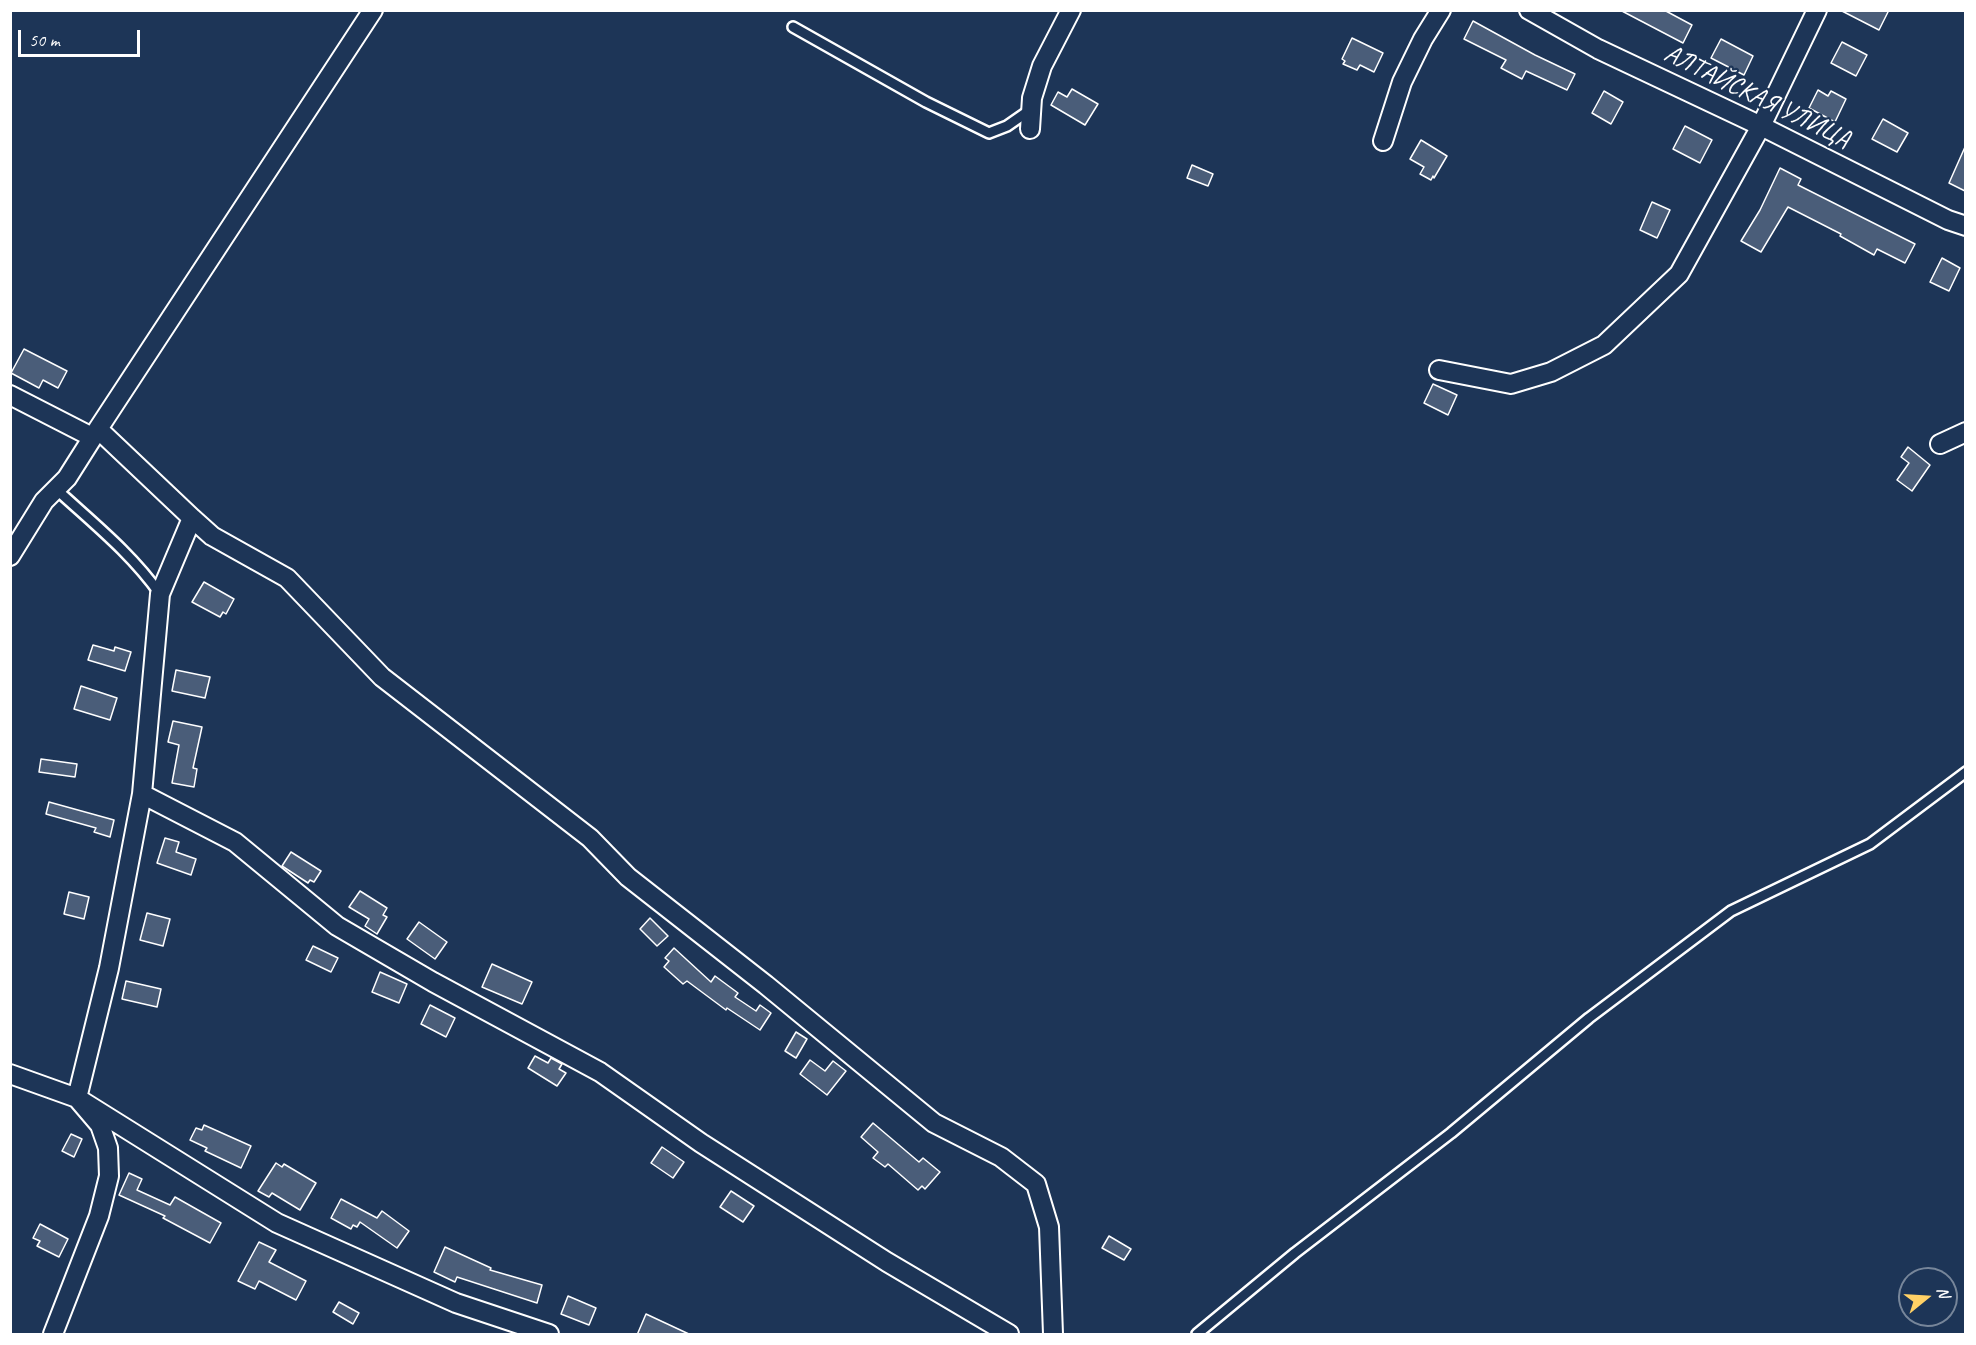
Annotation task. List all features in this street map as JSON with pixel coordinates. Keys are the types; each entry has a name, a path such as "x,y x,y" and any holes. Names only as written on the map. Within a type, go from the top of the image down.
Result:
{"street":[{"path":"10,556 44,501 67,478 373,10"},
{"path":"1030,129 1032,98 1042,66 1071,10"},
{"path":"1383,141 1402,82 1440,10"},
{"name":"АЛТАЙСКАЯ УЛИЦА","path":"1529,10 1599,49 1761,126 1948,220 1965,226"},
{"path":"1439,370 1511,384 1551,372 1605,345 1679,274 1761,126 1817,10"},
{"path":"10,395 95,433 212,536 287,578 381,677 590,838 628,877 766,985 934,1123 1001,1157 1036,1184 1049,1227 1053,1335"},
{"path":"1940,444 1965,432"},
{"path":"77,1098 109,968 142,794 160,594 192,518"},
{"path":"142,794 235,843 337,926 600,1072 721,1156 887,1262 1009,1335"},
{"path":"10,1074 77,1098 277,1223 456,1303 549,1335"},
{"path":"53,1335 99,1216 109,1176 108,1148 100,1125 77,1098"}],"lane":[{"path":"794,27 926,102 989,133 1007,126 1031,109"},
{"path":"56,489 123,549 142,569 160,594"},
{"path":"1197,1335 1295,1252 1451,1133 1589,1018 1731,911 1870,844 1965,772"}],"building":[{"path":"1620,10 1664,10 1692,25 1683,43"},
{"path":"1840,10 1889,10 1879,30"},
{"path":"1473,21 1575,74 1567,90 1526,71 1522,79 1501,68 1506,60 1464,39"},
{"path":"1352,38 1383,53 1374,72 1360,65 1357,70 1343,64 1345,61 1342,59"},
{"path":"1721,39 1753,56 1744,75 1711,58"},
{"path":"1842,42 1867,55 1856,76 1831,63"},
{"path":"1072,89 1098,104 1085,125 1051,105 1058,92 1067,97"},
{"path":"1818,90 1828,96 1831,91 1846,99 1835,122 1809,108"},
{"path":"1604,91 1623,102 1611,124 1592,113"},
{"path":"1883,119 1908,133 1897,152 1872,139"},
{"path":"1685,126 1712,140 1700,163 1673,149"},
{"path":"1421,140 1447,156 1431,180 1420,174 1424,167 1410,159"},
{"path":"1965,147 1965,191 1949,183"},
{"path":"1192,165 1213,174 1208,186 1187,178"},
{"path":"1780,168 1801,179 1798,185 1915,244 1905,263 1877,249 1874,255 1840,236 1841,234 1788,207 1761,252 1741,241 1760,210"},
{"path":"1652,202 1670,210 1657,238 1640,230"},
{"path":"1942,258 1960,268 1949,291 1930,282"},
{"path":"24,349 67,371 58,388 43,380 39,388 11,373"},
{"path":"1433,384 1457,395 1448,415 1424,403"},
{"path":"1908,447 1930,465 1912,491 1897,480 1909,463 1901,457"},
{"path":"204,582 234,599 226,614 223,612 220,617 192,602"},
{"path":"93,645 114,651 115,647 131,652 125,671 88,660"},
{"path":"176,670 210,677 205,698 172,691"},
{"path":"81,686 117,698 110,720 74,709"},
{"path":"173,721 202,727 193,768 197,769 194,787 172,783 179,745 168,742"},
{"path":"41,759 77,764 75,777 39,772"},
{"path":"49,802 114,820 110,837 94,832 96,828 46,814"},
{"path":"165,838 179,842 176,852 196,859 191,875 157,863"},
{"path":"291,852 321,871 314,882 310,880 308,883 282,866"},
{"path":"360,891 387,908 383,915 387,917 377,934 365,926 369,919 349,907"},
{"path":"69,892 89,897 84,919 64,914"},
{"path":"147,913 170,919 163,946 140,940"},
{"path":"650,918 668,936 657,946 640,929"},
{"path":"419,922 447,942 435,959 407,939"},
{"path":"313,946 338,958 331,972 306,960"},
{"path":"674,948 711,982 715,976 738,993 735,997 756,1011 760,1005 771,1013 760,1030 727,1008 726,1010 687,981 683,984 664,967 669,961 665,958"},
{"path":"492,964 532,982 522,1004 482,987"},
{"path":"380,972 407,984 399,1003 372,992"},
{"path":"126,981 161,989 157,1007 122,999"},
{"path":"430,1005 455,1018 446,1037 421,1024"},
{"path":"796,1032 807,1039 796,1058 785,1051"},
{"path":"535,1056 548,1063 551,1058 562,1064 559,1069 566,1073 557,1086 528,1068"},
{"path":"810,1060 825,1071 833,1061 846,1071 827,1095 800,1074"},
{"path":"873,1123 919,1162 923,1158 940,1172 925,1189 922,1186 918,1190 888,1164 885,1167 873,1158 878,1152 861,1137"},
{"path":"204,1125 251,1146 241,1168 205,1151 207,1148 190,1140 196,1128 202,1130"},
{"path":"71,1134 82,1139 74,1157 62,1151"},
{"path":"662,1147 684,1162 673,1178 651,1163"},
{"path":"276,1163 282,1167 284,1164 316,1183 300,1210 272,1193 269,1197 258,1191"},
{"path":"129,1173 142,1179 137,1190 170,1205 175,1197 221,1223 210,1243 163,1218 165,1216 119,1195"},
{"path":"731,1191 754,1206 743,1222 720,1207"},
{"path":"341,1199 377,1218 382,1211 409,1231 397,1248 360,1222 357,1227 353,1225 351,1229 331,1218"},
{"path":"40,1224 68,1239 59,1257 37,1246 40,1241 33,1238"},
{"path":"1109,1236 1131,1249 1124,1260 1102,1248"},
{"path":"259,1242 276,1250 269,1262 306,1281 296,1300 259,1281 255,1289 238,1281"},
{"path":"445,1247 491,1268 490,1270 542,1285 537,1303 457,1277 455,1282 434,1272"},
{"path":"568,1296 596,1308 589,1325 561,1314"},
{"path":"339,1302 359,1313 353,1324 333,1312"},
{"path":"646,1314 691,1335 637,1335"}]}
